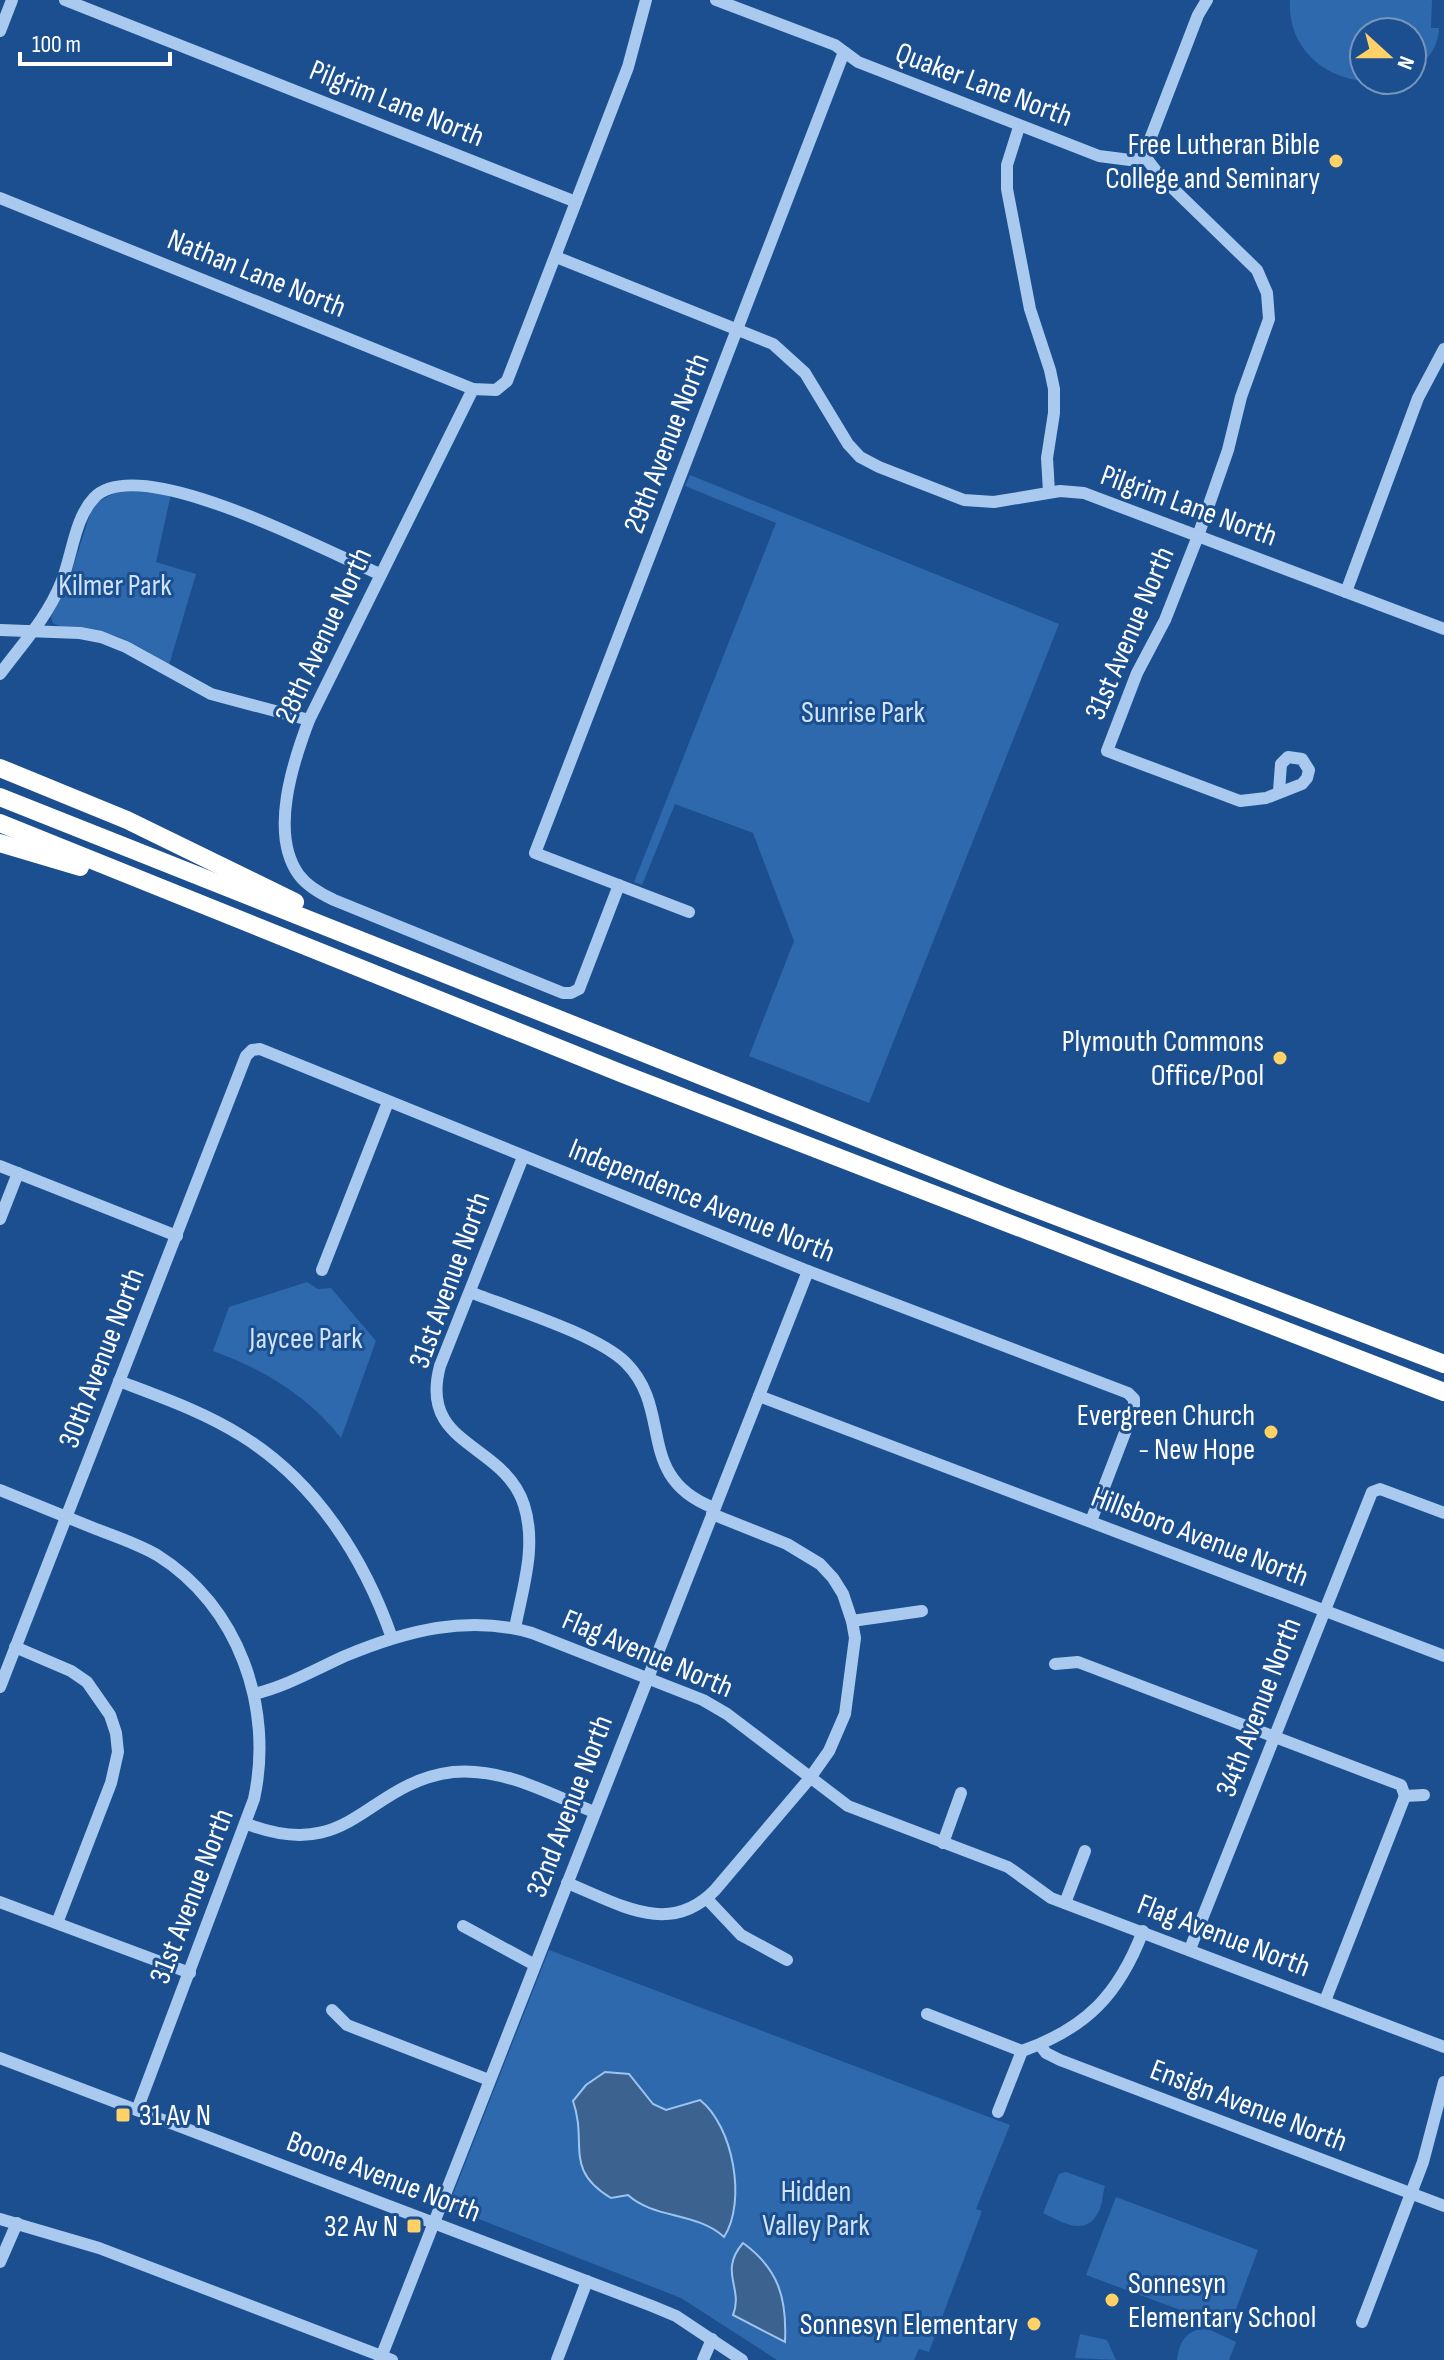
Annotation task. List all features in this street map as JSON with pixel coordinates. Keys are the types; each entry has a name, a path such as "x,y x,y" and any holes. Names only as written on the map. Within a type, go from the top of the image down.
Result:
{"highway":[{"path":"0,768 127,820 315,912 352,936"},
{"path":"0,797 1006,1197 1444,1364"},
{"path":"0,823 944,1200 1443,1392"},
{"path":"0,843 216,910"}],"street":[{"path":"0,31 12,0"},
{"name":"Pilgrim Lane North","path":"65,0 576,202"},
{"name":"Quaker Lane North","path":"716,0 835,45 858,62 1019,127 1099,156 1130,160 1146,158"},
{"path":"1146,158 1149,142 1198,15 1207,0"},
{"path":"556,257 628,67 641,2"},
{"name":"29th Avenue North","path":"619,885 535,853 844,52"},
{"path":"1019,127 1007,165 1007,189 1030,309 1054,389 1054,413 1047,458 1049,492"},
{"name":"31st Avenue North","path":"1146,158 1159,175 1251,262 1263,280 1269,319 1198,536 1165,620 1137,673 1107,751 1240,801 1266,798 1279,791"},
{"name":"Nathan Lane North","path":"0,198 473,389 496,390 507,381 556,257"},
{"name":"Pilgrim Lane North","path":"556,257 773,344 796,362 848,444 860,457 879,467 964,500 994,502 1049,492 1084,493 1444,629"},
{"path":"1346,592 1418,398 1444,349"},
{"name":"28th Avenue North","path":"473,389 309,720 288,793 285,826 291,862 309,886 334,900 563,993 579,989 619,885"},
{"path":"0,674 50,606 61,583 85,510 100,492 118,485 133,484 171,490 215,503 380,574"},
{"path":"0,630 80,633 101,637 126,647 211,694 309,720"},
{"path":"619,885 689,912"},
{"name":"Independence Avenue North","path":"252,1050 260,1049 808,1271 1128,1393 1134,1399 1130,1421 1091,1521"},
{"name":"30th Avenue North","path":"0,1687 246,1056 252,1050"},
{"path":"322,1270 388,1102"},
{"name":"31st Avenue North","path":"515,1628 530,1546 523,1503 502,1471 447,1425 435,1396 440,1366 523,1157"},
{"path":"0,1166 177,1236"},
{"path":"0,1219 18,1173"},
{"name":"32nd Avenue North","path":"384,2359 489,2080 808,1271"},
{"path":"470,1292 592,1341 625,1361 644,1389 668,1472 688,1496 713,1511 787,1544 820,1564 843,1594 852,1621 854,1657 845,1714 829,1751 810,1778 707,1899 689,1911 656,1916 567,1883"},
{"path":"119,1381 172,1401 243,1437 304,1489 331,1519 354,1552 373,1589 392,1638"},
{"name":"Hillsboro Avenue North","path":"759,1396 1444,1656"},
{"name":"34th Avenue North","path":"1190,1949 1372,1492 1380,1489 1444,1513"},
{"path":"0,1490 156,1555 199,1590 217,1611 232,1636 254,1694"},
{"path":"852,1621 922,1611"},
{"name":"Flag Avenue North","path":"254,1694 295,1682 346,1656 392,1638 431,1628 457,1624 515,1628 555,1640 683,1690 727,1714 830,1795 866,1815 1008,1867 1051,1898 1444,2047"},
{"path":"15,1647 71,1671 87,1682 110,1715 116,1733 118,1752 111,1783 57,1923"},
{"path":"1055,1664 1078,1662 1401,1785 1405,1796 1325,2001"},
{"name":"31st Avenue North","path":"137,2110 247,1824 259,1775 261,1746 254,1694"},
{"path":"247,1824 284,1834 319,1835 338,1829 414,1783 433,1776 465,1772 516,1780 594,1812"},
{"path":"943,1843 961,1793"},
{"path":"1405,1796 1424,1795"},
{"path":"1065,1903 1085,1851"},
{"path":"707,1899 741,1935 787,1960"},
{"path":"0,1902 190,1973"},
{"path":"463,1926 535,1965"},
{"path":"927,2014 1022,2051 1040,2045 1069,2029 1109,1997 1124,1975 1143,1931"},
{"path":"332,2010 347,2025 489,2080"},
{"name":"Ensign Avenue North","path":"1040,2045 1046,2053 1060,2060 1444,2206"},
{"path":"998,2112 1022,2051"},
{"name":"Boone Avenue North","path":"0,2058 676,2316 742,2360"},
{"path":"1362,2322 1423,2162 1444,2082"},
{"path":"0,2219 99,2248 384,2359"},
{"path":"0,2262 17,2223"},
{"path":"557,2360 587,2281"},
{"path":"703,2360 712,2339"}],"green space":[{"path":"1290,0 1432,0 1431,28 1439,28 1437,42 1428,56 1428,16 1348,16 1348,78 1332,72 1306,51 1291,19"},
{"name":"Sunrise Park","path":"690,475 1059,624 869,1103 749,1056 794,941 753,833 675,804 642,885 634,882 776,523 685,486"},
{"name":"Kilmer Park","path":"120,490 171,494 156,562 196,574 169,665 120,638 58,626 51,617 69,580 91,511 98,502"},
{"name":"Jaycee Park","path":"307,1282 318,1289 331,1288 376,1341 341,1438 314,1409 267,1375 213,1351 229,1307"},
{"name":"Hidden Valley Park","path":"549,1950 1010,2125 976,2209 982,2211 929,2352 919,2349 914,2360 777,2360 681,2298 448,2207"},
{"path":"1066,2172 1105,2186 1099,2211 1087,2224 1073,2226 1043,2213 1059,2174"},
{"path":"1116,2197 1258,2250 1229,2328 1086,2275"},
{"path":"1206,2328 1236,2342 1229,2360 1177,2360 1185,2338 1194,2331"},
{"path":"1080,2334 1107,2340 1116,2360 1075,2358"}],"shaded area":[{"path":"605,2072 629,2074 653,2104 666,2110 700,2100 711,2112 721,2127 733,2165 735,2204 724,2237 701,2223 650,2208 628,2195 611,2198 587,2177 582,2166 573,2101 586,2085"},
{"path":"743,2243 773,2274 782,2299 785,2342 733,2315 736,2296 732,2263"}],"place":[{"name":"Free Lutheran Bible College and Seminary","path":"1336,161"},
{"name":"Plymouth Commons Office/Pool","path":"1280,1058"},
{"name":"Evergreen Church - New Hope","path":"1271,1432"},
{"name":"31 Av N","path":"123,2115"},
{"name":"32 Av N","path":"414,2226"},
{"name":"Sonnesyn Elementary School","path":"1112,2300"},
{"name":"Sonnesyn Elementary","path":"1034,2324"}]}
